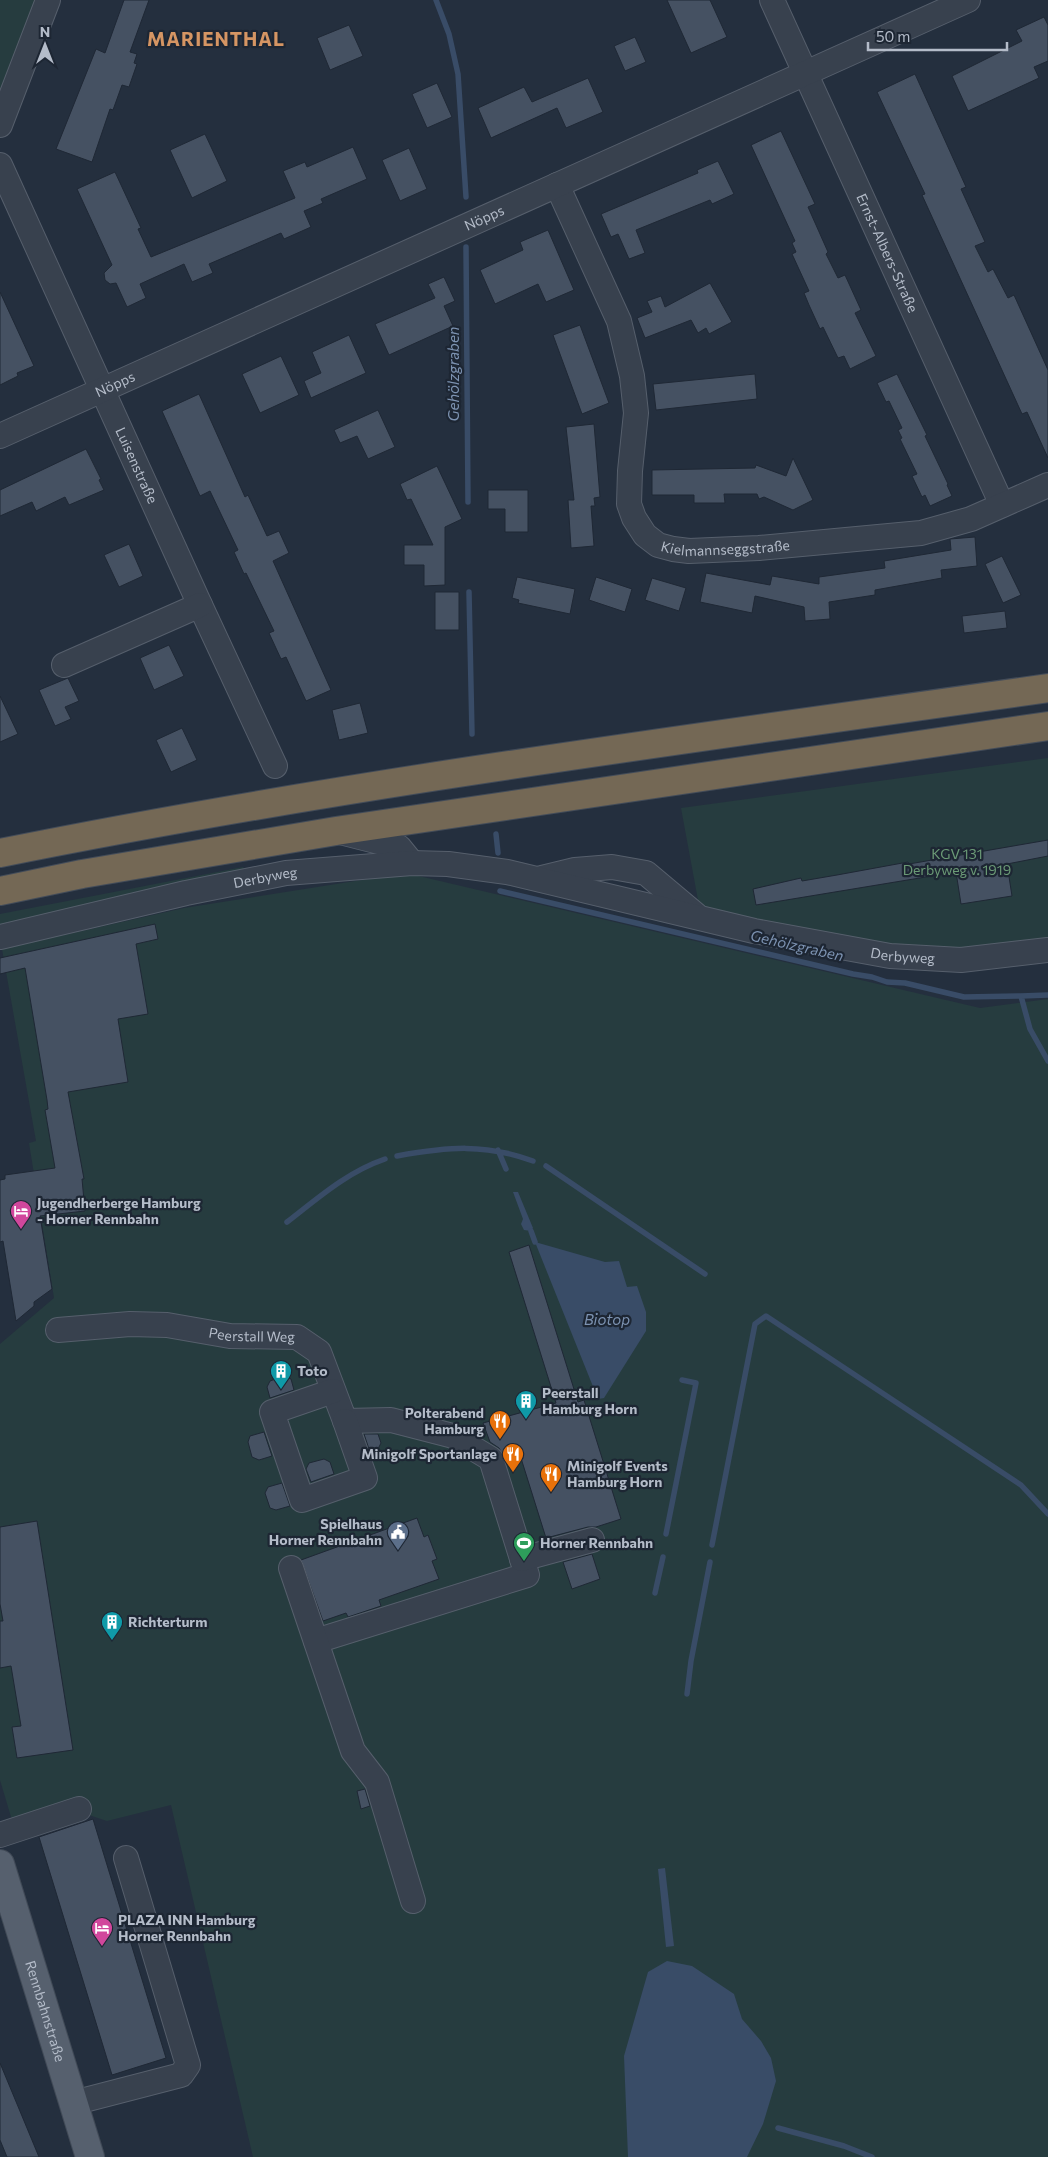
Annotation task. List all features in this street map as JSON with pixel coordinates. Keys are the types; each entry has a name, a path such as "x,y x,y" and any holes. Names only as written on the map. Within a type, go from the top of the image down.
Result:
{"highway":[{"path":"0,853 84,836 470,770 1048,688"},
{"path":"0,891 82,874 336,831 1048,726"}],"main road":[{"name":"Rennbahnstraße","path":"0,1864 90,2157"}],"street":[{"path":"0,125 48,0"},
{"name":"Ernst-Albers-Straße","path":"772,0 1002,506"},
{"name":"Nöpps","path":"0,436 968,0"},
{"name":"Luisenstraße","path":"0,165 275,766"},
{"name":"Kielmannseggstraße","path":"557,185 607,292 621,329 632,376 636,413 630,471 630,504 634,518 646,535 658,545 673,549 699,550 759,548 921,533 971,519 1048,485"},
{"path":"64,665 200,605"},
{"path":"336,831 399,847 412,863"},
{"name":"Derbyweg","path":"0,936 186,893 286,873 412,863 479,868 535,879 701,919 810,942 890,956 961,960 1048,950"},
{"name":"Derbyweg","path":"535,879 575,870 612,867 646,873 701,919"},
{"name":"Peerstall Weg","path":"58,1330 130,1324 167,1325 230,1336 297,1337 320,1352 365,1478 302,1500 272,1412 333,1391"},
{"path":"316,1642 527,1575 492,1459 453,1436 391,1420 345,1421"},
{"path":"522,1559 592,1540"},
{"path":"291,1568 353,1751 377,1782 413,1901"},
{"path":"0,1835 79,1809"},
{"path":"73,2103 181,2075 188,2065 126,1858"}],"green space":[{"path":"0,0 39,0 0,103"},
{"name":"KGV 131 Derbyweg v. 1919","path":"1048,758 1048,944 908,952 700,911 681,808"},
{"path":"243,867 247,874 0,929 0,914"},
{"name":"Horner Rennbahn","path":"406,873 980,1008 1048,999 1048,2157 253,2157 171,1805 107,1821 89,1815 17,1837 0,1780 0,1344 54,1298 29,1143 36,1141 2,949 184,908"}],"water":[{"path":"513,1192 518,1192 533,1228 531,1231 524,1230 521,1224 523,1219"},
{"name":"Biotop","path":"535,1242 605,1262 619,1261 627,1287 637,1286 646,1312 646,1331 604,1398 598,1399"},
{"path":"665,1868 674,1946 666,1947 658,1869"},
{"path":"667,1961 692,1966 734,1994 742,2019 761,2041 771,2058 776,2081 763,2124 747,2157 628,2157 624,2056 648,1972"}],"building":[{"path":"124,0 149,0 130,52 137,54 134,63 137,64 129,87 122,85 113,110 110,109 92,162 56,149 96,49 105,53"},
{"path":"667,0 710,0 727,37 691,53"},
{"path":"1044,17 1048,25 1048,61 1034,67 1039,78 968,111 952,76 1022,41 1016,30"},
{"path":"349,25 363,56 330,70 317,38"},
{"path":"635,37 646,62 625,71 614,46"},
{"path":"915,74 966,187 961,189 985,242 975,246 988,272 993,269 1008,298 1014,295 1048,370 1048,458 1027,412 1022,414 922,195 925,194 877,92"},
{"path":"588,78 603,112 566,128 557,108 491,138 478,108 524,87 532,102"},
{"path":"437,83 452,117 427,128 412,94"},
{"path":"781,131 815,204 808,207 828,252 826,254 838,278 845,275 861,310 855,313 876,356 850,369 844,356 838,358 823,327 820,329 809,305 804,293 809,291 792,254 796,252 792,243 795,241 751,145"},
{"path":"205,134 227,181 192,198 170,150"},
{"path":"353,147 367,179 321,199 323,203 304,211 311,227 284,239 281,233 209,264 213,273 192,282 184,264 140,284 146,298 127,307 116,283 110,284 105,280 104,273 112,265 77,189 115,172 141,228 138,229 151,257 295,198 283,171 305,162 307,167"},
{"path":"409,148 427,189 400,201 382,160"},
{"path":"718,161 734,194 712,204 710,200 636,230 645,253 629,259 618,234 611,237 601,214 698,173 697,170"},
{"path":"548,230 574,290 546,302 538,284 495,304 480,270 523,250 520,242"},
{"path":"444,277 455,301 444,306 453,326 389,355 375,324 435,298 428,284"},
{"path":"710,283 732,322 709,334 706,328 698,333 691,320 645,338 637,318 652,312 647,301 661,296 665,307"},
{"path":"0,292 34,366 17,373 18,376 0,385"},
{"path":"580,325 609,403 582,414 553,335"},
{"path":"349,335 366,373 311,398 304,381 321,373 312,352"},
{"path":"281,356 299,395 260,413 242,374"},
{"path":"755,374 757,399 656,410 653,384"},
{"path":"897,374 927,435 925,436 952,496 930,506 925,495 922,497 912,476 917,474 900,439 902,438 898,430 902,428 889,401 886,402 877,383"},
{"path":"199,394 245,497 248,495 267,536 279,531 289,553 273,561 331,690 306,701 286,657 281,659 269,633 274,631 246,573 244,574 234,552 238,550 210,491 200,496 162,411"},
{"path":"378,410 395,447 368,459 357,436 340,443 334,430"},
{"path":"594,424 600,497 594,498 595,506 591,506 594,546 571,548 568,500 574,500 566,427"},
{"path":"86,449 101,479 99,480 104,490 69,505 65,497 36,511 32,502 0,516 0,490"},
{"path":"793,458 813,500 793,510 764,497 759,499 757,494 724,494 725,503 694,503 694,495 652,495 652,470 755,468 756,465 786,476"},
{"path":"437,466 462,519 445,527 445,585 424,586 424,565 404,565 404,545 433,545 411,499 407,500 400,484"},
{"path":"488,490 528,490 528,532 505,532 505,509 488,509"},
{"path":"975,537 977,566 941,570 942,578 875,590 875,595 829,602 830,619 805,621 804,607 755,596 752,613 700,602 706,573 770,585 772,576 819,584 819,577 885,568 884,561 951,550 950,539"},
{"path":"129,544 143,576 119,587 104,555"},
{"path":"1002,556 1021,595 1003,603 985,564"},
{"path":"517,577 575,589 570,614 518,603 519,600 512,598"},
{"path":"596,577 632,589 625,612 589,600"},
{"path":"652,578 686,588 679,611 645,600"},
{"path":"435,592 459,592 459,630 435,630"},
{"path":"1005,611 1007,628 964,633 962,616"},
{"path":"169,645 184,676 154,690 140,658"},
{"path":"68,678 79,701 65,707 71,719 55,726 39,690"},
{"path":"0,696 18,734 0,742"},
{"path":"360,703 368,733 339,740 332,710"},
{"path":"182,728 197,760 171,772 156,740"},
{"path":"1048,840 1048,856 1007,864 1012,896 961,904 956,872 756,905 753,889 801,878 802,881"},
{"path":"155,924 158,939 136,944 148,1014 118,1019 128,1082 68,1092 84,1179 82,1179 85,1211 40,1216 52,1289 34,1302 34,1306 16,1321 3,1241 0,1242 0,1180 5,1179 5,1175 55,1168 45,1110 48,1109 47,1100 25,968 0,974 0,958"},
{"path":"529,1245 578,1402 584,1400 621,1519 596,1527 588,1527 546,1538 520,1455 505,1459 499,1448 490,1442 483,1423 556,1403 509,1252"},
{"name":"Toto","path":"284,1376 291,1379 294,1390 270,1398 267,1387 270,1381"},
{"path":"264,1432 272,1456 259,1460 252,1457 248,1442 250,1436"},
{"path":"364,1434 378,1434 381,1443 378,1449 370,1452"},
{"path":"324,1459 330,1462 334,1474 311,1482 306,1469 309,1463"},
{"path":"282,1483 290,1506 276,1510 270,1508 265,1493 268,1487"},
{"path":"417,1518 424,1537 428,1535 437,1559 432,1561 439,1579 379,1600 381,1606 348,1617 346,1613 323,1621 301,1560"},
{"path":"37,1521 73,1750 17,1758 12,1727 21,1726 11,1666 0,1668 0,1621 3,1621 0,1604 0,1527"},
{"path":"592,1554 600,1579 572,1589 563,1562"},
{"path":"365,1789 370,1806 361,1809 357,1791"},
{"name":"PLAZA INN Hamburg Horner Rennbahn","path":"93,1819 166,2058 112,2075 39,1837"},
{"path":"0,2063 39,2157 7,2157 0,2140"}],"waterway":[{"name":"Gehölzgraben","path":"436,0 449,34 458,74 466,197"},
{"name":"Gehölzgraben","path":"466,247 468,502"},
{"name":"Gehölzgraben","path":"469,592 472,734"},
{"name":"Gehölzgraben","path":"496,834 498,853"},
{"name":"Gehölzgraben","path":"500,891 887,982 905,983 964,997 1021,996 1030,1029 1048,1061"},
{"path":"1021,996 1048,995"},
{"path":"397,1156 433,1150 466,1148 498,1151 533,1161"},
{"path":"498,1150 506,1169"},
{"path":"287,1222 345,1178 385,1159"},
{"path":"546,1166 705,1274"},
{"path":"531,1231 535,1242"},
{"path":"712,1545 755,1324 766,1316 1021,1485 1048,1514"},
{"path":"666,1534 696,1383 682,1380"},
{"path":"655,1593 663,1557"},
{"path":"687,1694 691,1661 710,1562"},
{"path":"778,2128 844,2146 872,2157"}],"place":[{"name":"Jugendherberge Hamburg - Horner Rennbahn","path":"21,1230"},
{"name":"Toto","path":"281,1390"},
{"name":"Peerstall Hamburg Horn","path":"526,1420"},
{"name":"Polterabend Hamburg","path":"500,1440"},
{"name":"Minigolf Sportanlage","path":"513,1473"},
{"name":"Minigolf Events Hamburg Horn","path":"551,1493"},
{"name":"Spielhaus Horner Rennbahn","path":"398,1551"},
{"name":"Horner Rennbahn","path":"524,1562"},
{"name":"Richterturm","path":"112,1641"},
{"name":"PLAZA INN Hamburg Horner Rennbahn","path":"102,1947"}],"district":[{"name":"MARIENTHAL","path":"216,39"}]}
